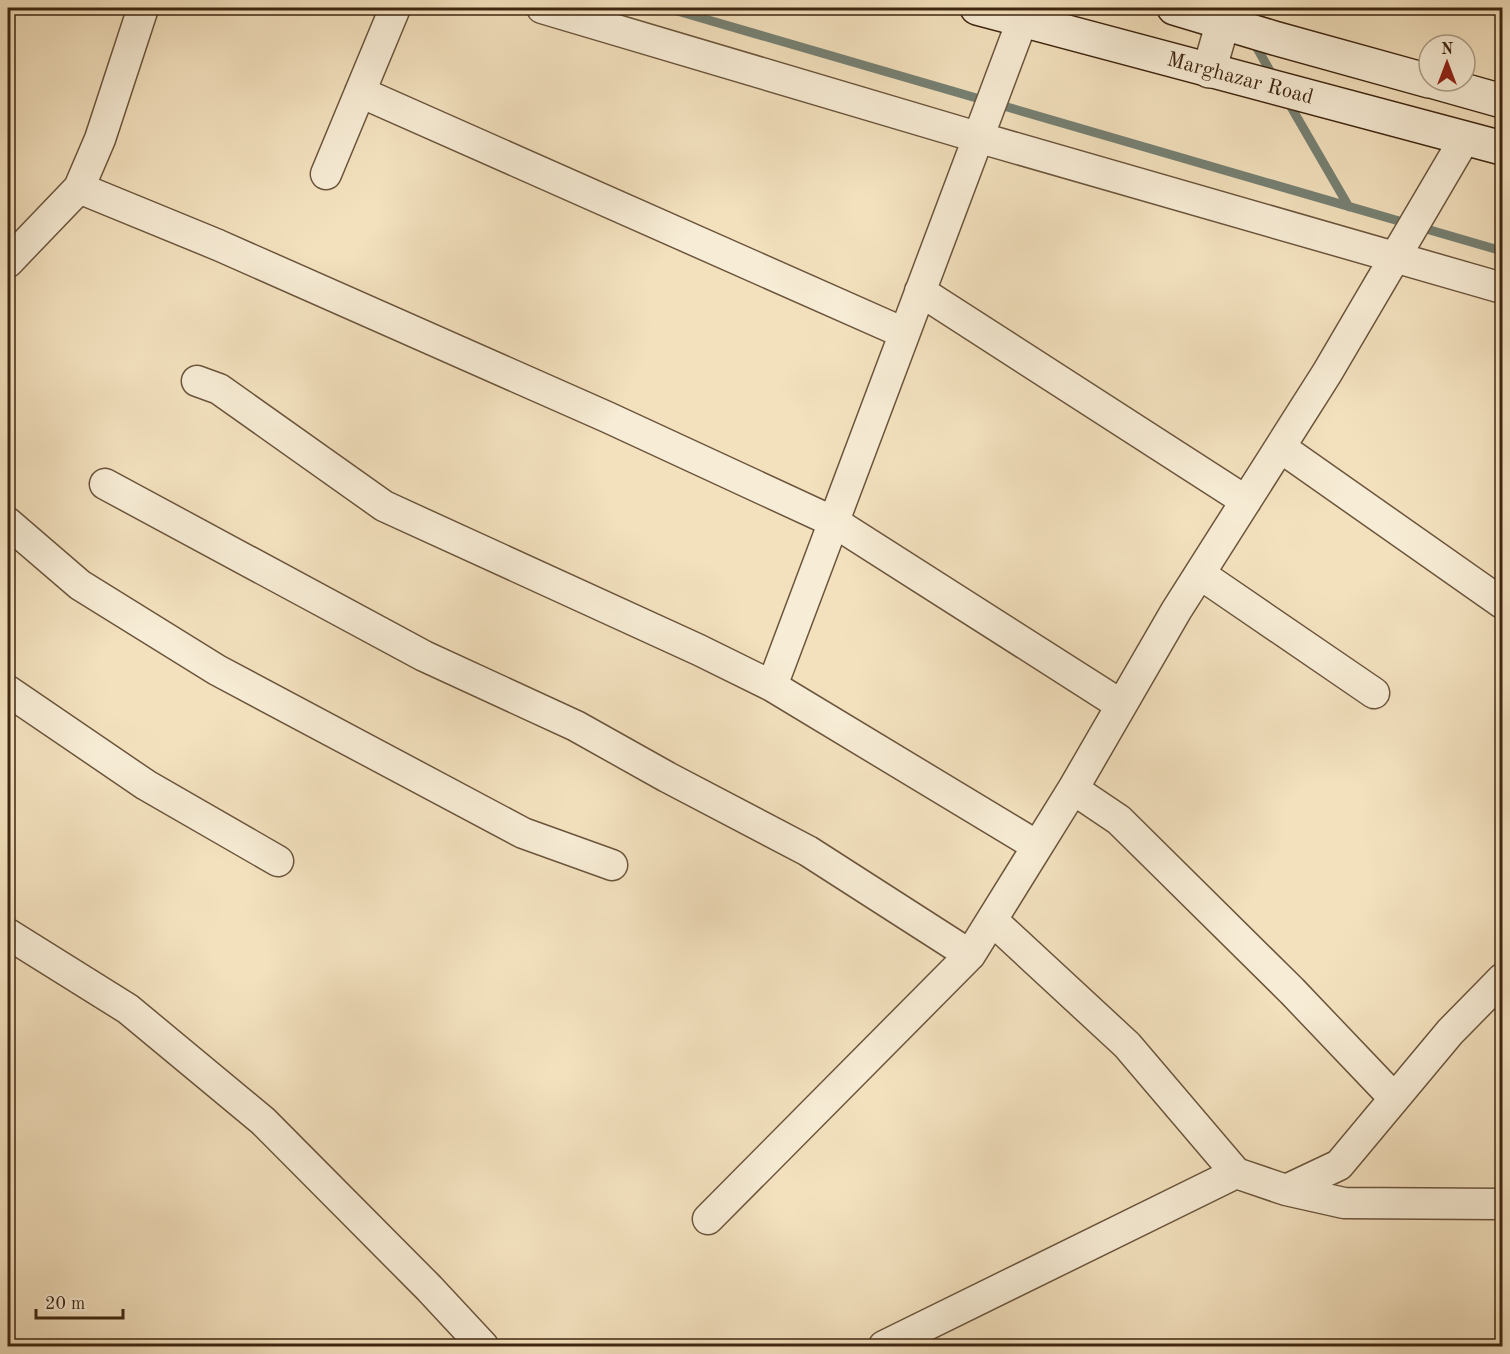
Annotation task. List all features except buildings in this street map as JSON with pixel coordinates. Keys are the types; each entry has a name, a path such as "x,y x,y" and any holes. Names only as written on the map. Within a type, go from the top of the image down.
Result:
{"main road":[{"name":"Marghazar Road","path":"977,8 1503,148"},
{"path":"1174,8 1223,15 1417,77"},
{"path":"1209,71 1223,15"},
{"path":"1474,93 1503,101"}],"street":[{"path":"8,262 79,188 100,140 143,8"},
{"path":"326,174 395,8"},
{"path":"542,8 981,128 1398,252 1503,288"},
{"path":"772,686 1022,21"},
{"path":"360,92 904,333"},
{"path":"708,1219 970,955 1073,789 1200,574 1328,373 1465,138"},
{"path":"79,188 218,244 606,417 834,522 1121,705"},
{"path":"920,291 1246,501"},
{"path":"197,381 219,389 384,506 699,650 772,686 1037,846"},
{"path":"1280,447 1503,603"},
{"path":"105,484 424,656 576,726 808,851 970,955"},
{"path":"8,523 80,585 217,670 523,833 612,865"},
{"path":"1200,574 1374,693"},
{"path":"8,691 146,785 278,861"},
{"path":"1073,789 1119,820 1292,991 1394,1098"},
{"path":"992,920 1127,1045 1236,1173 1286,1190 1344,1203 1503,1204"},
{"path":"8,934 128,1009 263,1122 429,1288 483,1347"},
{"path":"1286,1190 1339,1165 1450,1032 1503,979"},
{"path":"885,1347 1236,1173"}],"waterway":[{"path":"667,8 1502,251"},
{"path":"1253,41 1274,78"},
{"path":"1287,100 1349,207"}]}
